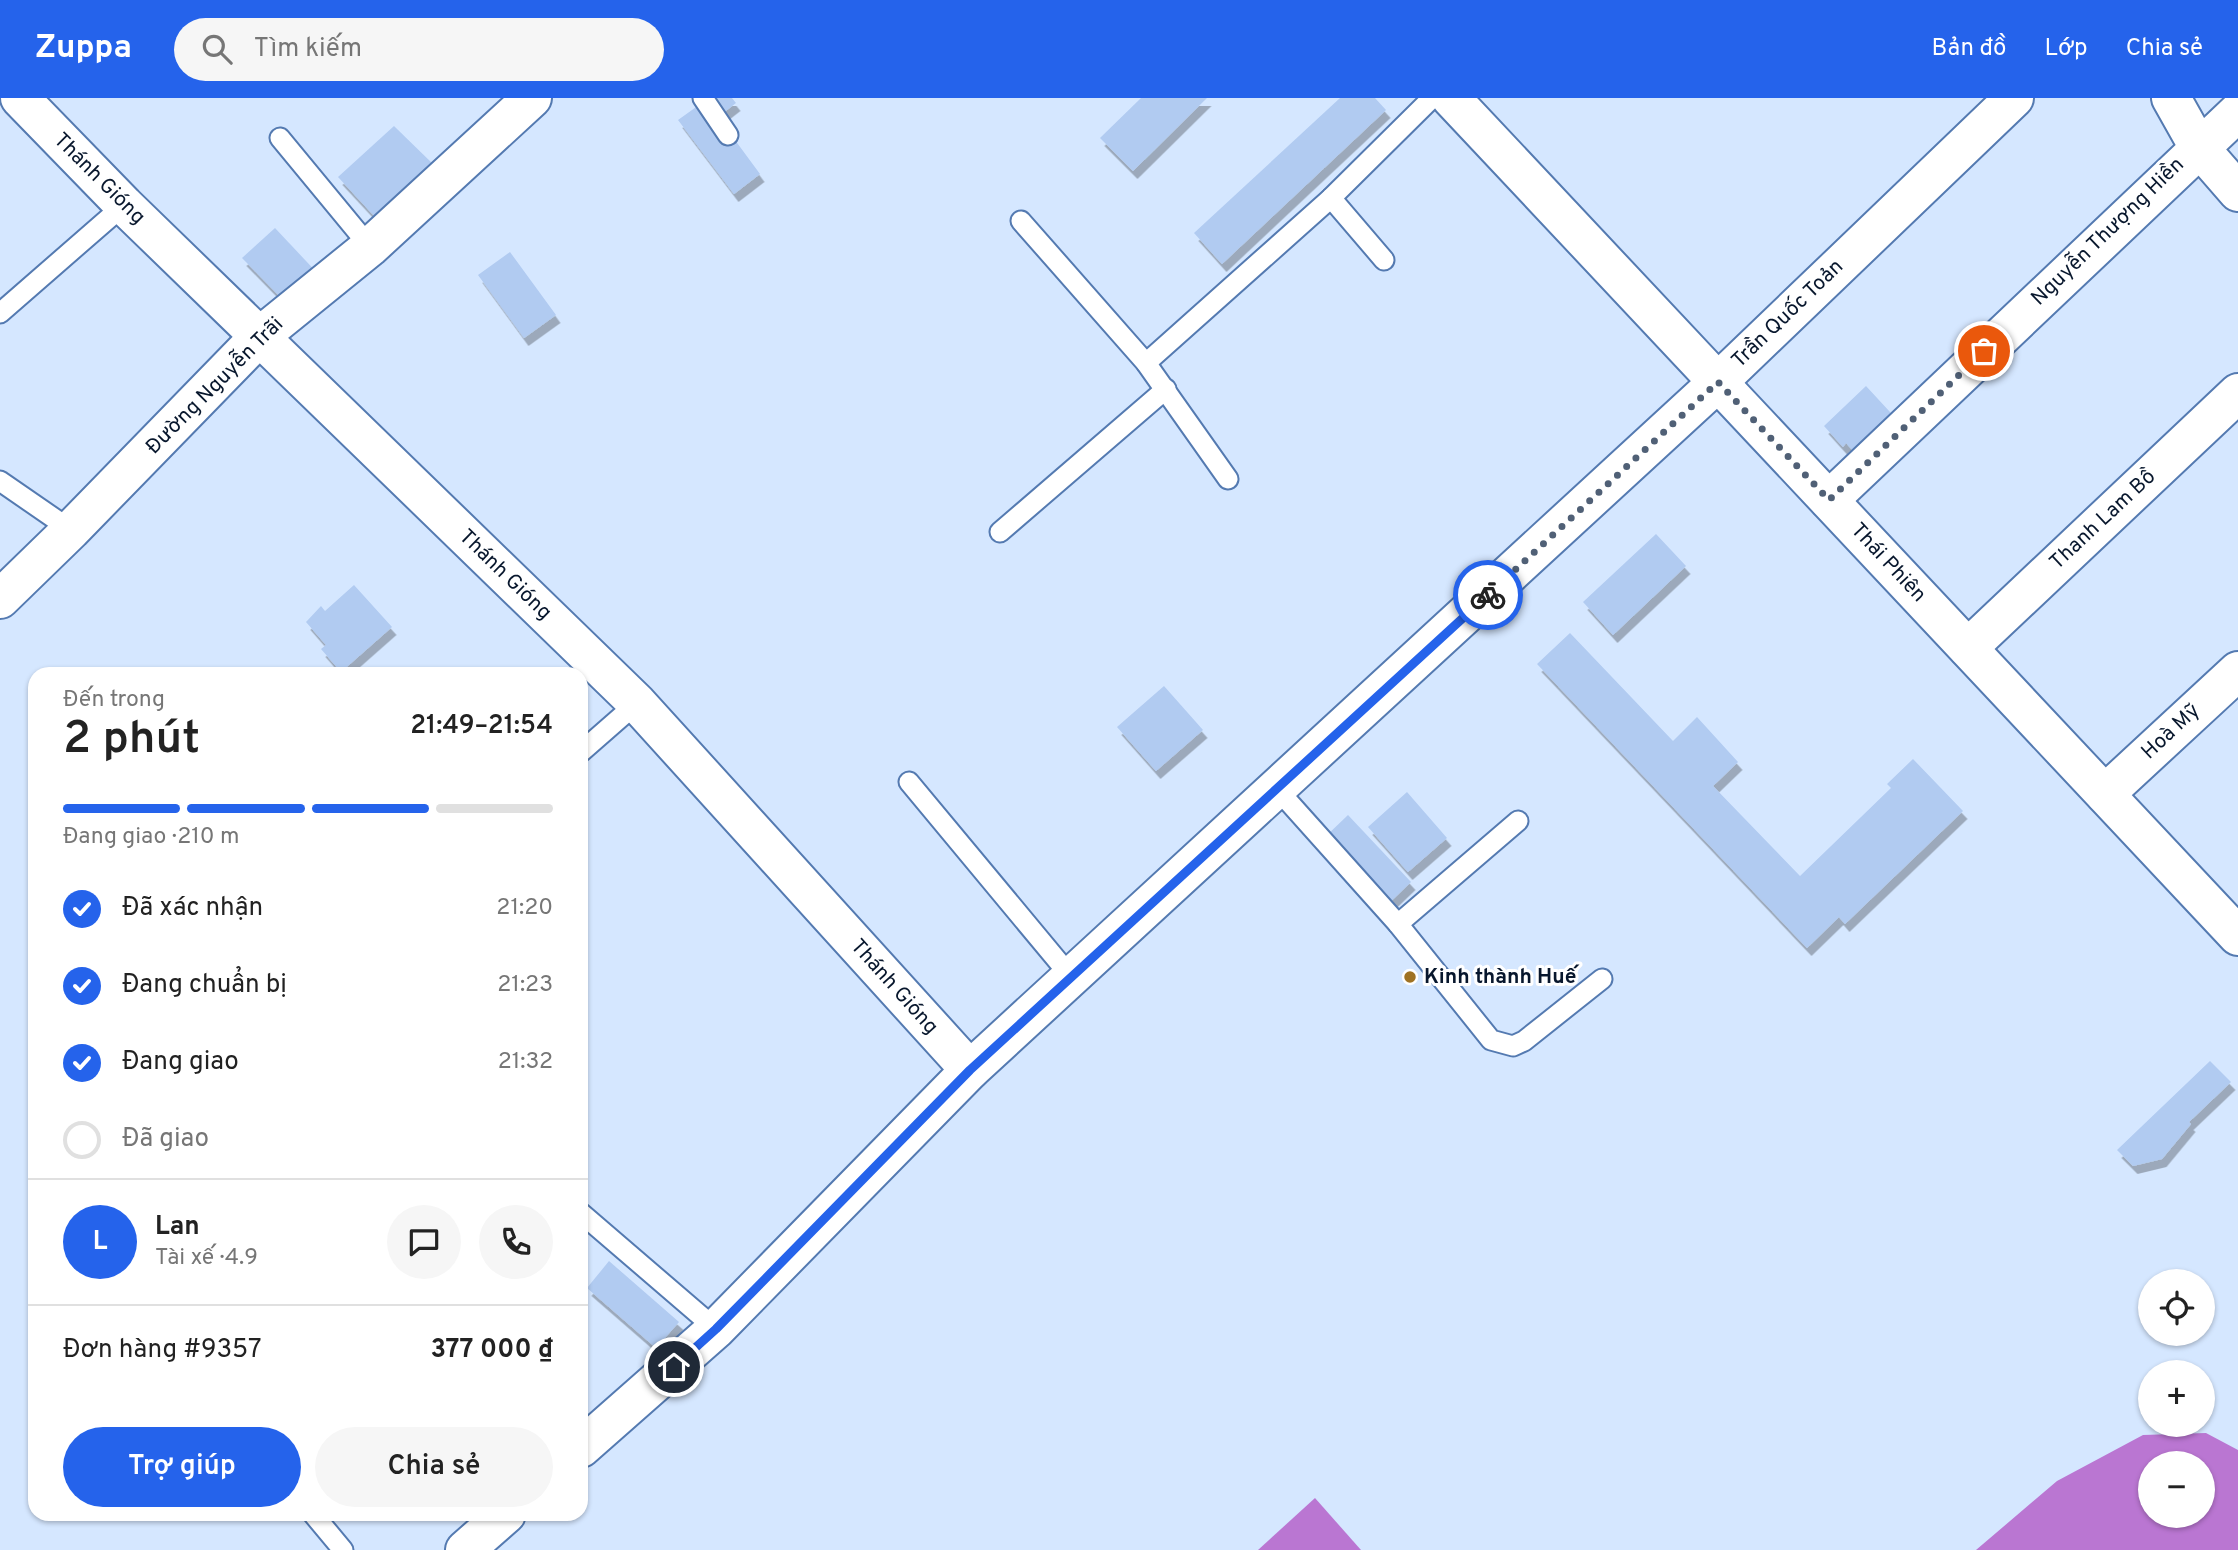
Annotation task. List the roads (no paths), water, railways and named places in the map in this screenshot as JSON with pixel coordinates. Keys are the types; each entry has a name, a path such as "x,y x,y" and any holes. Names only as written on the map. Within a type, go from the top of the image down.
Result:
{"street":[{"name":"Thánh Gióng","path":"20,98 124,205 637,703 970,1070"},
{"name":"Thái Phiên","path":"1451,98 2238,936"},
{"name":"Trần Quốc Toản","path":"588,1442 716,1329 970,1070 1278,790 1718,382 2014,98"},
{"path":"2171,98 2198,146 2238,192"},
{"name":"Đường Nguyễn Trãi","path":"7,583 72,530 259,337 370,247 530,99"},
{"name":"Nguyễn Thượng Hiền","path":"1829,500 2198,146 2238,112"},
{"name":"Thanh Lam Bồ","path":"1968,648 2238,393"},
{"name":"Hoà Mỹ","path":"2105,794 2238,671"},
{"path":"465,1550 498,1521"}],"lane":[{"path":"1146,363 1331,198 1433,98"},
{"path":"707,99 728,135"},
{"path":"279,138 370,247"},
{"path":"1331,198 1384,260"},
{"path":"0,313 124,205"},
{"path":"1021,221 1146,363 1228,479"},
{"path":"1000,532 1166,388"},
{"path":"0,481 72,530"},
{"path":"588,746 637,703"},
{"path":"908,782 1072,978"},
{"path":"1278,790 1398,924 1491,1040 1501,1045 1513,1046 1524,1041 1602,979"},
{"path":"1398,924 1518,821"},
{"path":"588,1221 716,1329"},
{"path":"319,1521 343,1550"}],"place":[{"name":"Kinh thành Huế","path":"1410,977"}]}
